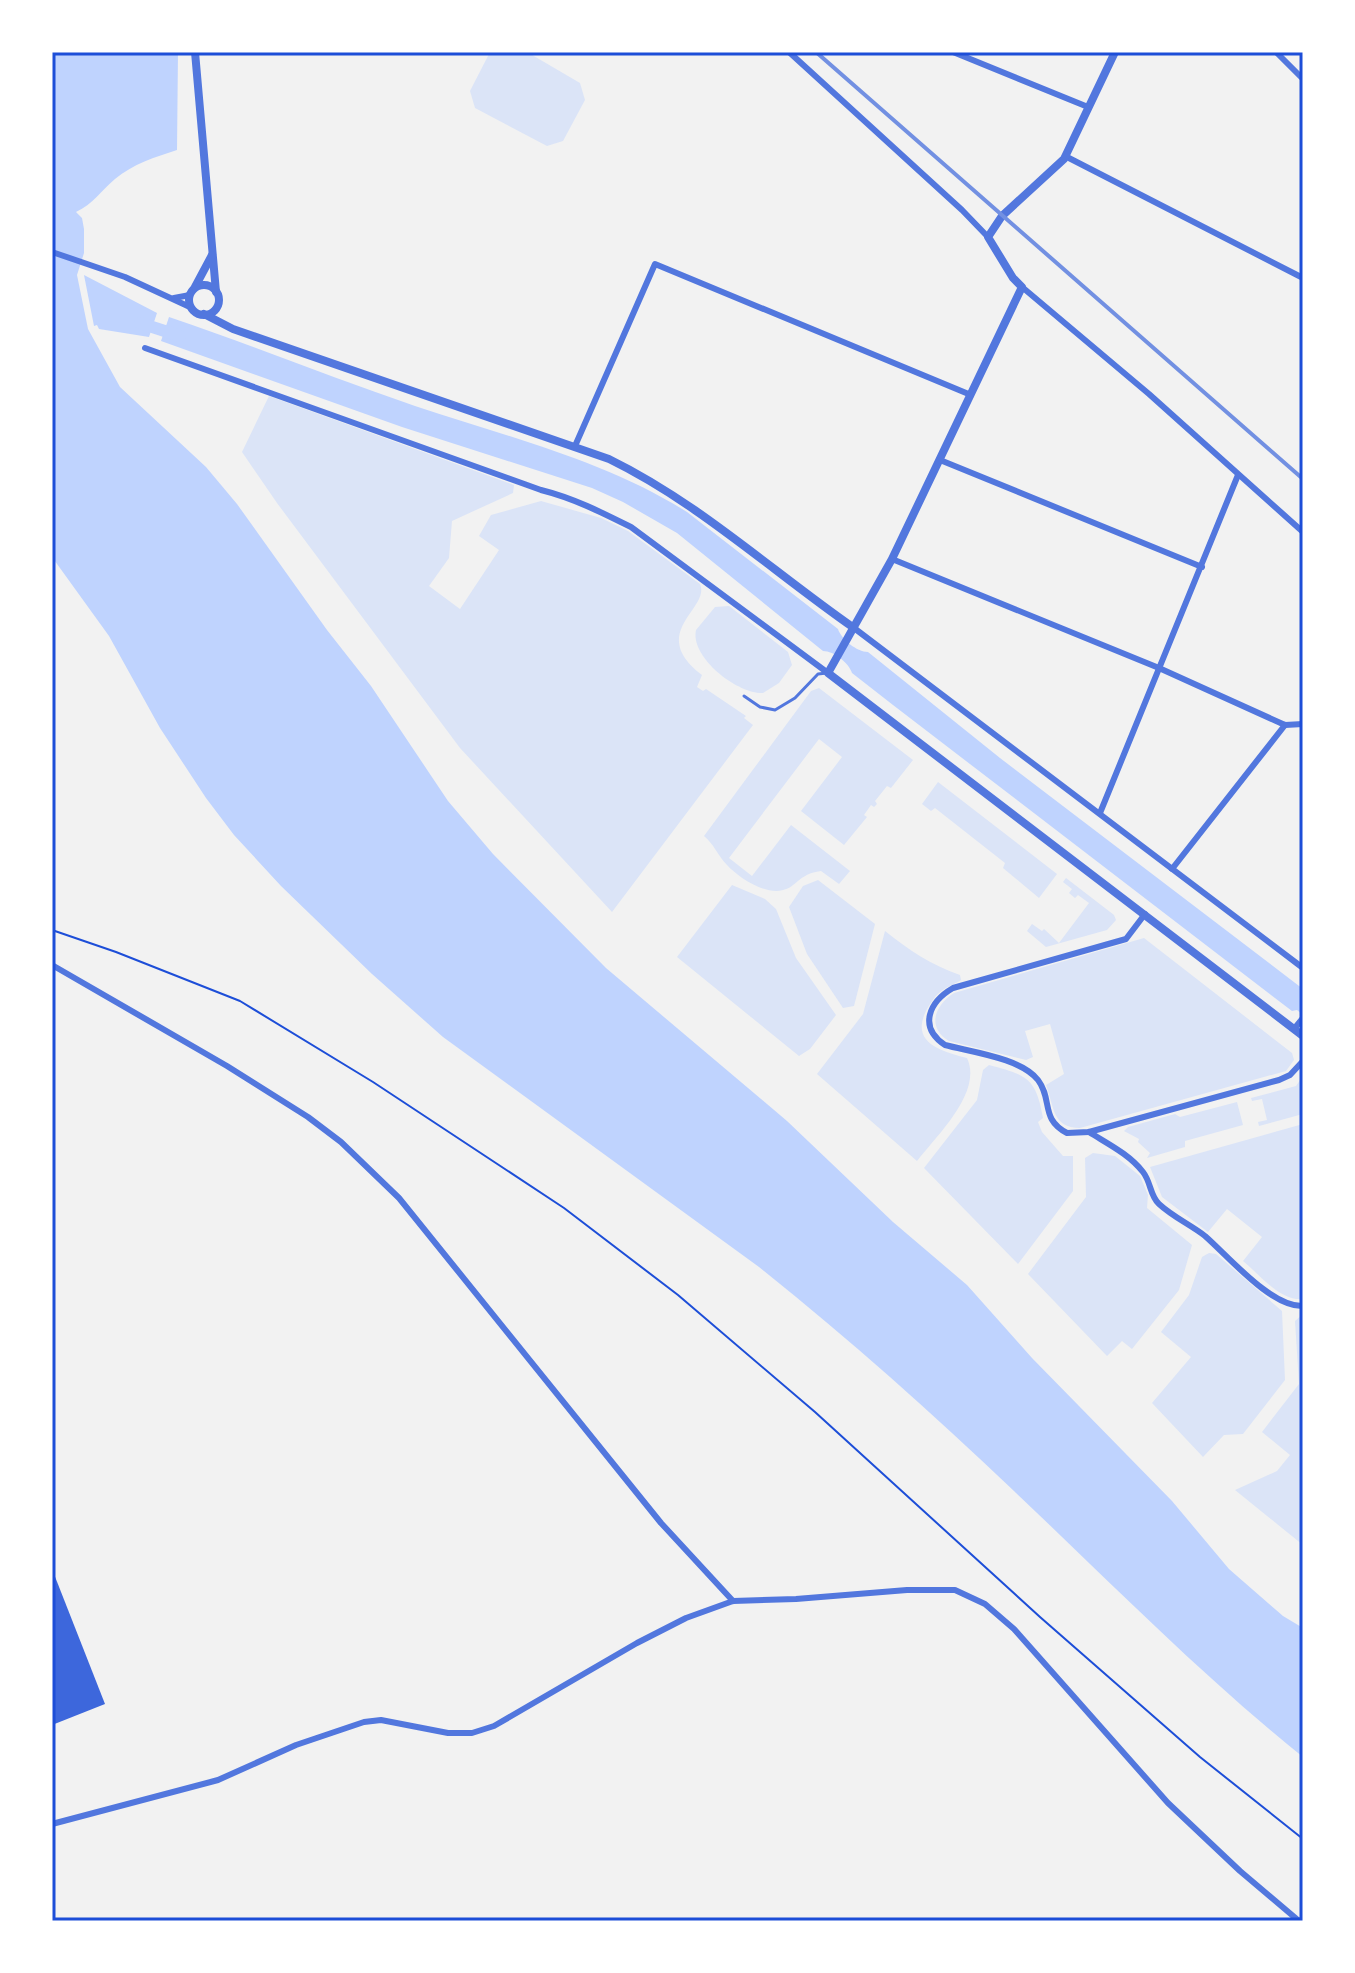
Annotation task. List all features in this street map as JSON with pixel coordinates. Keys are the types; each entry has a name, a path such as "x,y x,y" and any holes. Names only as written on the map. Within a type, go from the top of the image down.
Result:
{"street":[{"path":"195,52 218,300 216,308 221,323"},
{"path":"789,52 962,210 988,237 1022,287 1149,394 1303,532"},
{"path":"953,52 1088,107"},
{"path":"988,237 1002,216 1036,187 1065,156 1115,52"},
{"path":"1276,52 1303,79"},
{"path":"1065,156 1303,278"},
{"path":"52,252 83,261 173,298 221,323 575,446 636,473 713,521 1303,968"},
{"path":"192,308 193,291 212,254"},
{"path":"575,446 655,264 971,395"},
{"path":"173,298 204,285 216,292"},
{"path":"828,673 892,559 1022,287"},
{"path":"204,314 216,308"},
{"path":"145,348 570,498 631,527 1145,914 1299,1023 1303,1036"},
{"path":"940,460 1202,567"},
{"path":"1100,813 1238,475"},
{"path":"892,559 1159,668 1285,725 1303,724"},
{"path":"1172,869 1285,725"},
{"path":"1145,914 1126,939 953,988 937,1000 929,1017 930,1030 935,1039 945,1045 1023,1066 1038,1080 1051,1120 1067,1133 1089,1132 1279,1080 1290,1075 1303,1061"},
{"path":"52,965 227,1066 308,1117 354,1154 399,1198 661,1523 733,1601"},
{"path":"1089,1132 1137,1166 1162,1207 1202,1234 1272,1296 1289,1305 1303,1306"},
{"path":"52,1824 218,1780 296,1745 364,1722 381,1720 448,1733 472,1733 494,1726 637,1643 686,1618 733,1601 931,1588 955,1590 985,1604 1014,1629 1168,1803 1299,1921"}],"lane":[{"path":"744,696 760,707 775,710 795,698 818,674 828,673"}],"path":[{"path":"52,930 240,1001 373,1082 564,1208 678,1295 1200,1757 1303,1839"}],"shaded area":[{"path":"490,52 527,52 580,83 585,100 563,141 547,146 475,108 470,91"},
{"path":"269,396 514,485 513,493 452,521 449,558 429,586 460,609 499,550 479,536 491,515 541,501 601,518 628,531 700,584 701,593 684,623 680,646 686,660 702,675 697,687 703,691 706,689 746,716 744,718 753,725 612,912 460,748 242,452"},
{"path":"729,606 788,652 792,665 779,683 763,693 752,692 729,681 700,651 696,630 715,607"},
{"path":"819,688 913,760 891,788 887,786 875,801 877,804 874,807 871,805 864,815 867,817 844,845 801,811 842,757 819,739 729,858 752,876 791,825 850,871 839,884 821,871 807,875 788,888 768,890 745,880 732,870 704,836 811,691"},
{"path":"938,782 1057,874 1039,898 1003,868 1005,863 935,808 931,811 922,804"},
{"path":"1066,878 1114,915 1116,920 1107,930 1046,947 1027,931 1032,924 1042,931 1044,929 1059,943 1089,903 1069,893 1072,889 1063,882"},
{"path":"818,880 875,924 854,1006 843,1008 807,954 789,907 803,886"},
{"path":"732,885 765,899 776,909 796,958 836,1015 810,1049 799,1056 677,957"},
{"path":"885,931 939,967 960,975 961,980 934,998 922,1021 922,1030 930,1044 967,1058 969,1085 956,1112 917,1161 817,1074 863,1014"},
{"path":"1144,938 1292,1053 1294,1060 1286,1071 1080,1128 1071,1127 1059,1120 1046,1085 1064,1074 1050,1024 1025,1031 1033,1057 1026,1060 949,1041 937,1029 938,1010 954,993"},
{"path":"989,1065 1020,1075 1033,1086 1043,1118 1038,1122 1042,1132 1063,1156 1073,1156 1073,1191 1018,1264 924,1168 977,1100 983,1070"},
{"path":"1303,1076 1303,1114 1259,1126 1258,1122 1267,1120 1262,1099 1252,1101 1251,1098 1296,1086"},
{"path":"1237,1102 1243,1125 1185,1141 1185,1147 1147,1158 1150,1153 1138,1142 1139,1139 1124,1131 1128,1127 1175,1114 1180,1117"},
{"path":"1303,1124 1303,1299 1295,1299 1278,1292 1243,1261 1262,1237 1227,1209 1208,1232 1162,1197 1150,1167"},
{"path":"1093,1153 1115,1156 1140,1176 1148,1195 1147,1208 1192,1245 1179,1290 1132,1349 1122,1341 1107,1356 1028,1274 1086,1197 1085,1158"},
{"path":"1209,1253 1216,1254 1282,1311 1285,1380 1243,1434 1224,1435 1203,1457 1152,1403 1191,1357 1161,1332 1189,1295 1202,1257"},
{"path":"1303,1314 1303,1545 1235,1490 1277,1471 1290,1455 1262,1432 1299,1384 1295,1321"}],"water":[{"path":"52,52 178,52 177,150 129,169 76,212 82,218 84,229 84,253 77,275 88,329 120,387 206,467 237,504 371,686 448,801 493,854 606,968 787,1121 893,1222 967,1285 1032,1358 1172,1501 1229,1569 1283,1616 1303,1628 1303,1757 1192,1661 952,1433 824,1321 759,1267 443,1037 281,886 234,835 206,798 160,728 109,636 52,557"},
{"path":"84,275 157,313 149,337 94,326"},
{"path":"169,317 415,406 589,464 687,512 838,629 850,644 868,652 1000,758 1303,989 1303,1015 1297,1010 1292,1011 893,705 852,673 840,658 823,651 677,533 592,488 402,427 161,341"}],"building":[{"path":"52,1569 105,1704 52,1725"}],"waterway":[{"path":"140,323 180,336"}],"railway":[{"path":"816,52 1303,479"}]}
